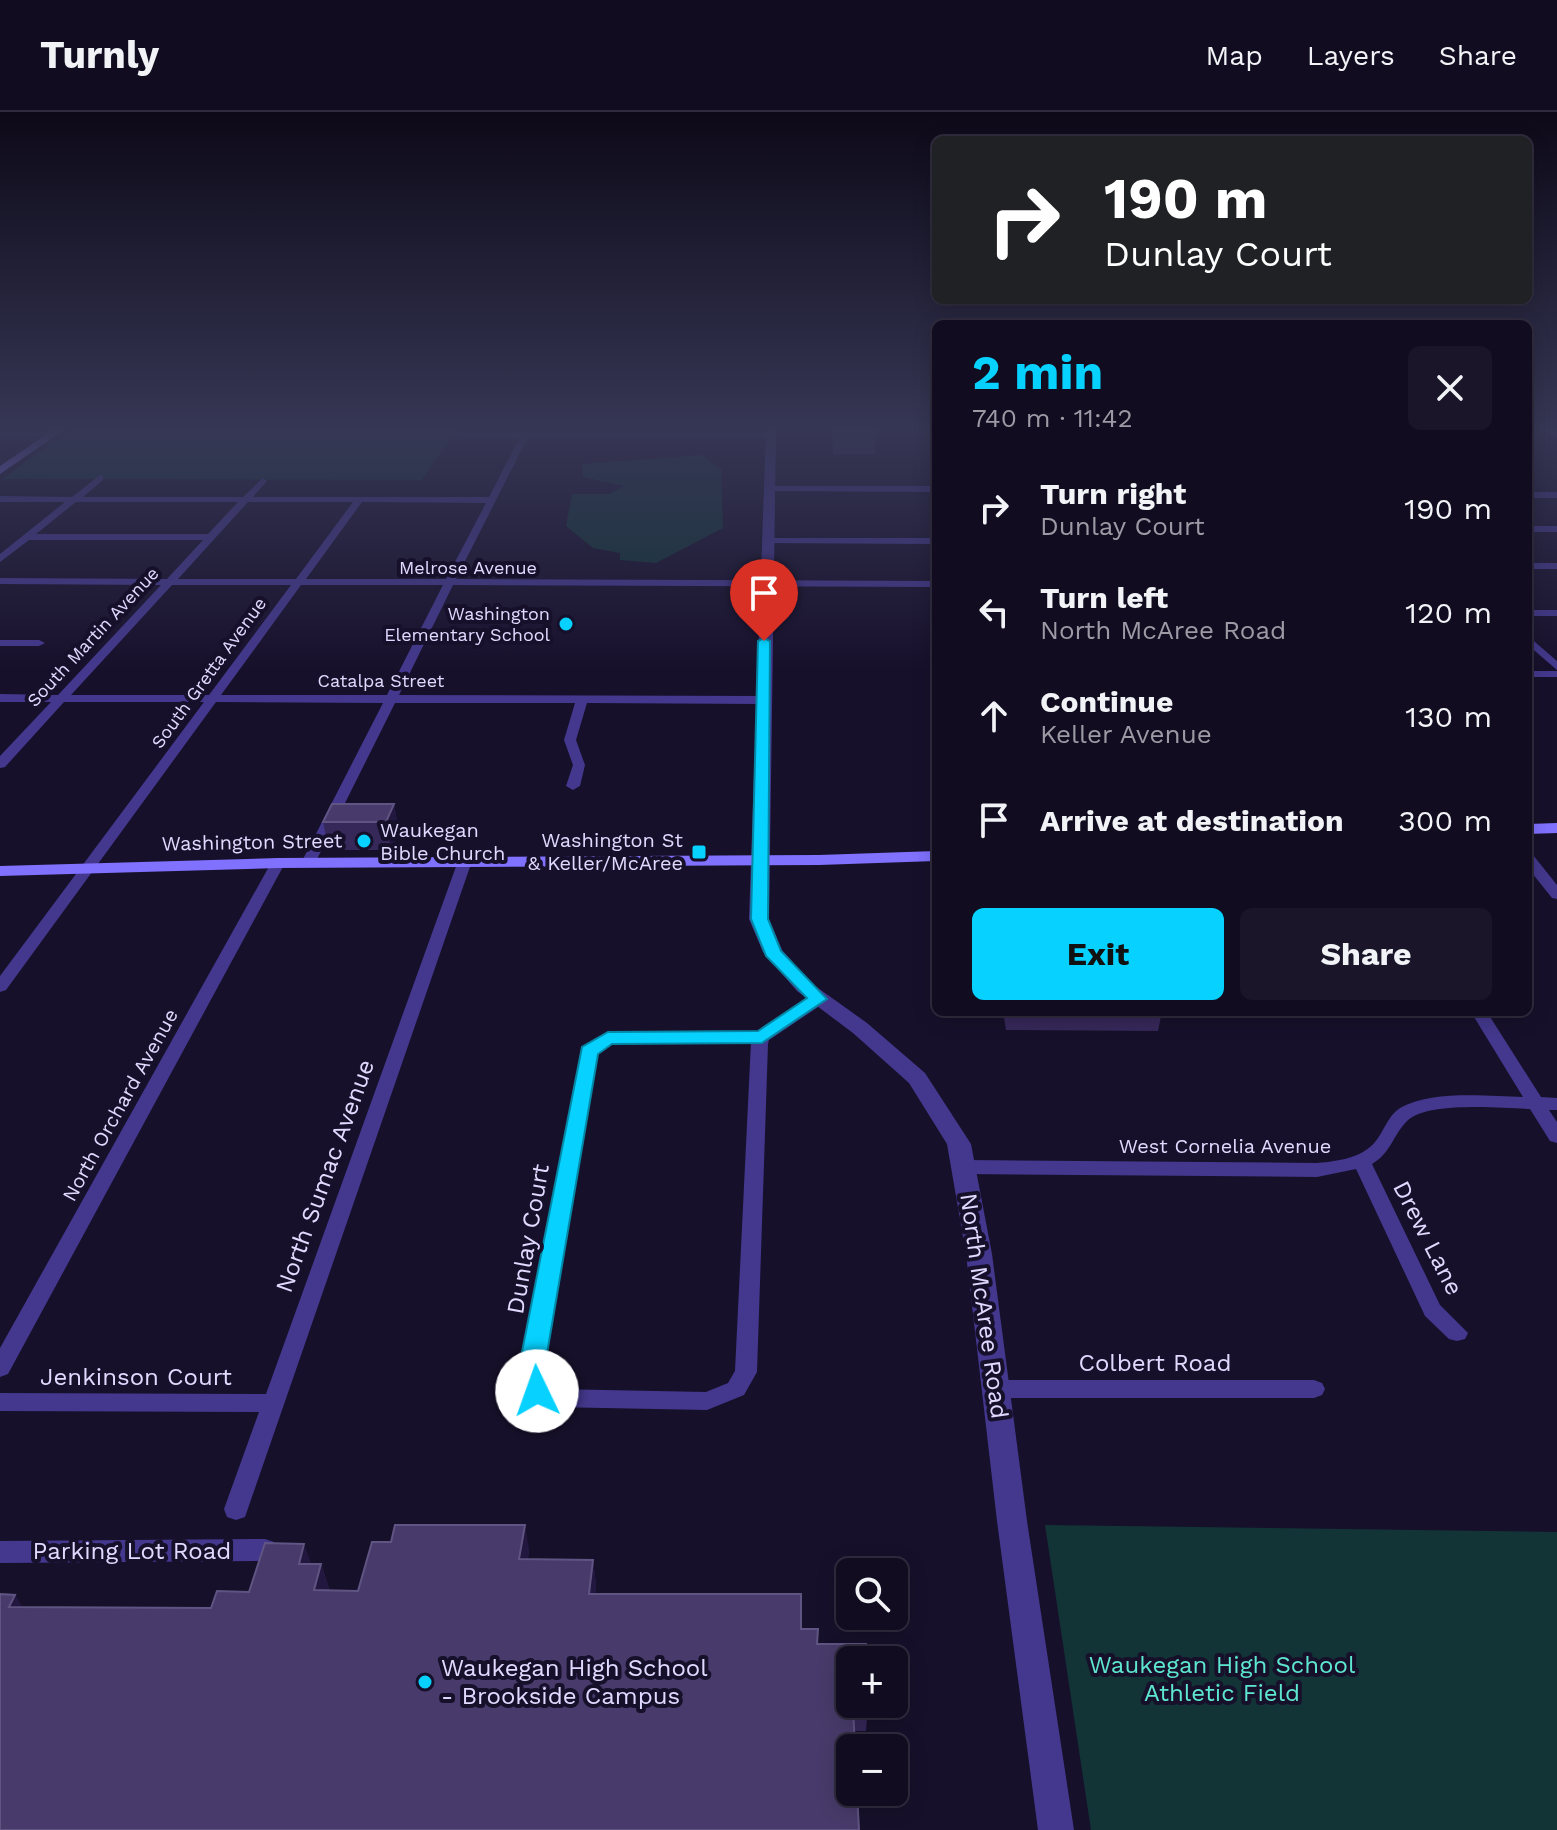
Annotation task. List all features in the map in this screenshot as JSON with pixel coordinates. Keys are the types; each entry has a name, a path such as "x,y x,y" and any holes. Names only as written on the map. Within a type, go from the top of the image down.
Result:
{"main road":[{"path":"1532,829 1557,828"},
{"name":"Washington Street","path":"0,871 278,863 932,856"}],"street":[{"path":"0,559 59,510"},
{"name":"South Martin Avenue","path":"0,764 236,510"},
{"name":"South Gretta Avenue","path":"0,987 352,510"},
{"path":"308,863 486,510"},
{"name":"North McAree Road","path":"768,510 758,911 769,945 782,964 818,999 860,1028 917,1078 959,1144 1056,1830"},
{"path":"1532,529 1557,529"},
{"path":"26,537 211,537"},
{"path":"767,541 932,541"},
{"path":"1532,566 1557,566"},
{"name":"Melrose Avenue","path":"0,581 932,584"},
{"path":"1532,613 1557,613"},
{"path":"0,643 39,643"},
{"path":"1532,643 1557,667"},
{"path":"1532,674 1557,674"},
{"name":"Catalpa Street","path":"0,698 763,700"},
{"path":"573,786 579,765 570,740 582,699"},
{"name":"North Sumac Avenue","path":"236,1509 465,861"},
{"name":"North Orchard Avenue","path":"0,1368 278,863"},
{"path":"1532,863 1557,895"},
{"path":"762,1037 818,999"},
{"path":"1482,1016 1557,1137"},
{"name":"Dunlay Court","path":"762,1037 759,1044 746,1372 736,1389 707,1401 552,1398 537,1391 530,1377 589,1051 608,1038 762,1037"},
{"name":"West Cornelia Avenue","path":"964,1167 1317,1170 1361,1161 1383,1145 1404,1114 1418,1107 1447,1103 1557,1104"},
{"name":"Drew Lane","path":"1361,1161 1432,1310 1457,1333"},
{"name":"Colbert Road","path":"995,1389 1314,1389"},
{"name":"Jenkinson Court","path":"0,1402 272,1403"},
{"name":"Parking Lot Road","path":"0,1552 265,1550"}],"green space":[{"path":"569,510 722,510 723,528 656,563 620,560 620,553 593,548 566,526"},
{"name":"Waukegan High School Athletic Field","path":"1045,1525 1557,1532 1557,1830 1091,1830"}],"building":[{"path":"332,804 394,804 386,822 323,822"},
{"name":"Waukegan High School - Brookside Campus","path":"395,1525 525,1525 519,1559 593,1560 589,1594 801,1594 801,1629 818,1629 817,1644 866,1644 836,1646 836,1718 854,1718 854,1734 836,1734 836,1806 858,1806 859,1830 0,1830 0,1594 15,1595 9,1607 211,1608 217,1591 249,1592 265,1543 304,1544 299,1564 321,1564 314,1590 358,1591 372,1542 391,1542"}],"place":[{"name":"Washington Elementary School","path":"566,624"},
{"name":"Waukegan Bible Church","path":"364,841"},
{"name":"Washington St & Keller/McAree","path":"699,852"},
{"name":"Waukegan High School - Brookside Campus","path":"425,1682"}],"route":[{"path":"537,1391 530,1377 589,1051 596,1043 608,1038 762,1037 818,999 796,980 773,952 759,919 764,641"}]}
